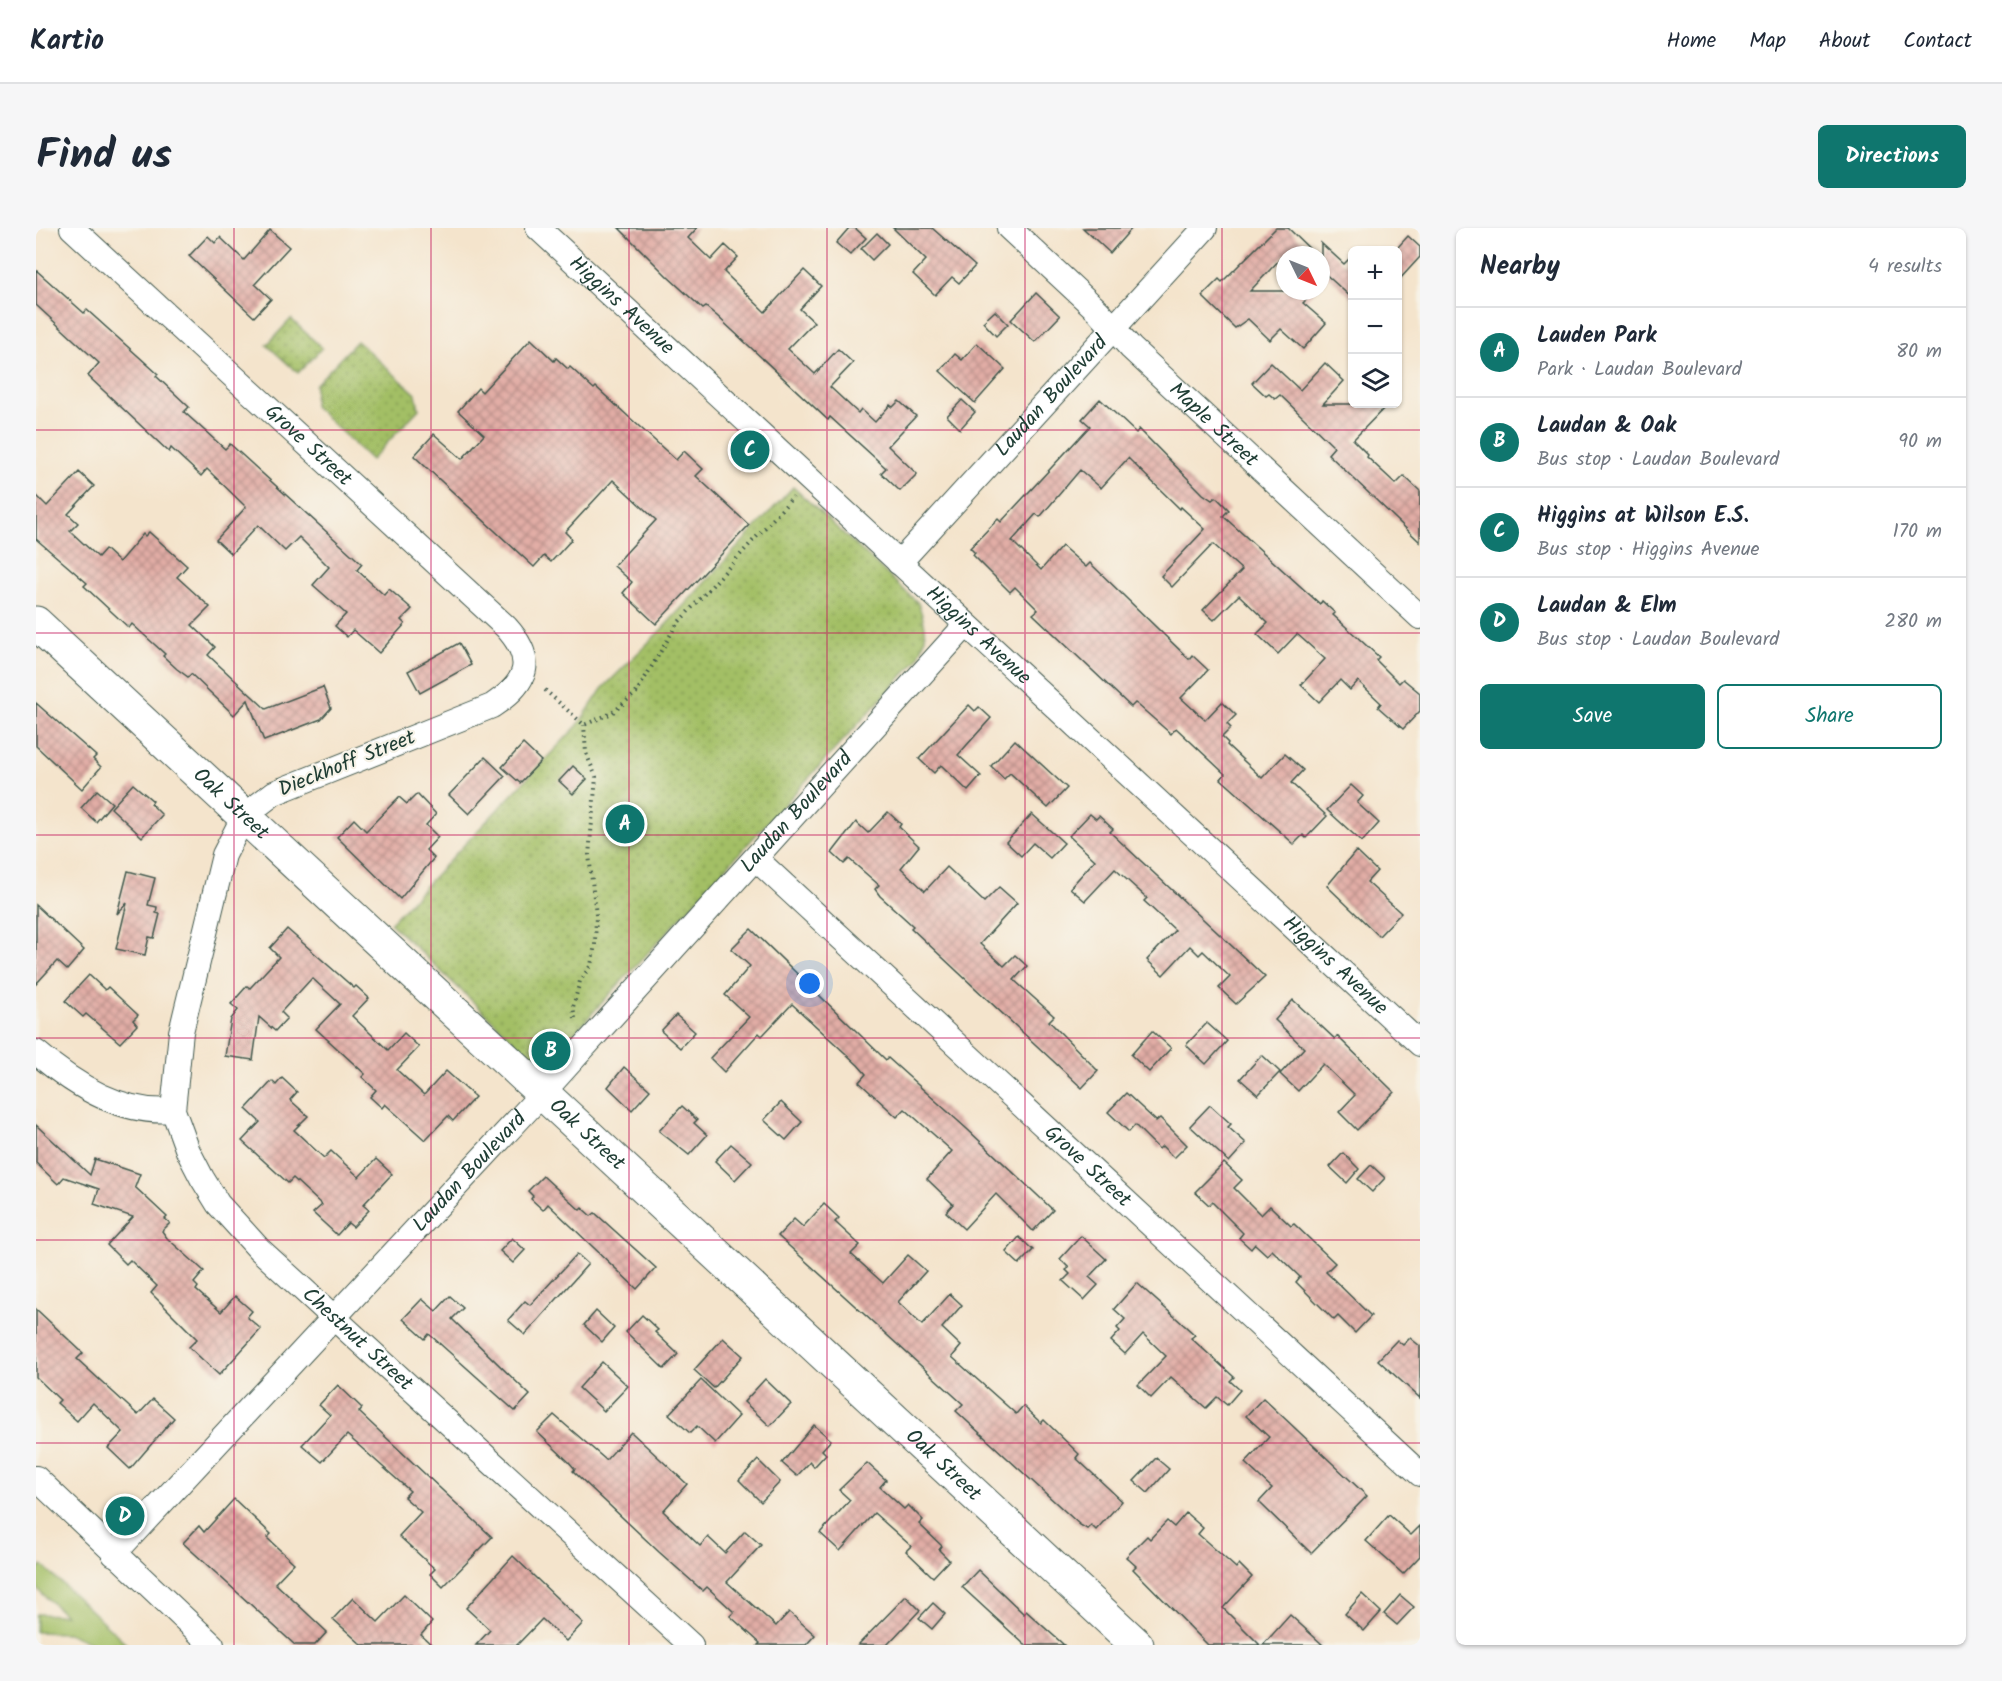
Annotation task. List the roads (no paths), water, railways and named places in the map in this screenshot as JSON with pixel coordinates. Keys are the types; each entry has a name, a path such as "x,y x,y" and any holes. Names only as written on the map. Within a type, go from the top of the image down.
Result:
{"street":[{"name":"Grove Street","path":"72,228 506,627 521,647 525,673"},
{"name":"Higgins Avenue","path":"538,228 1420,1044"},
{"name":"Maple Street","path":"1009,228 1114,328 1131,348 1420,616"},
{"name":"Laudan Boulevard","path":"899,563 1205,228"},
{"name":"Oak Street","path":"36,623 543,1092 901,1429 1137,1645"},
{"name":"Laudan Boulevard","path":"114,1554 543,1092 966,625"},
{"name":"Dieckhoff Street","path":"173,1110 181,1032 190,990 224,855 244,816 274,793 492,706 512,693 525,673"},
{"name":"Grove Street","path":"756,859 1420,1474"},
{"path":"36,1052 91,1092 141,1111 173,1110"},
{"name":"Chestnut Street","path":"173,1110 188,1151 218,1204 259,1249 691,1645"},
{"path":"36,1478 212,1645"}],"place":[{"name":"Higgins at Wilson E.S.","path":"750,450"},
{"name":"Lauden Park","path":"625,824"},
{"name":"Laudan & Oak","path":"551,1051"},
{"name":"Laudan & Elm","path":"125,1516"}]}
